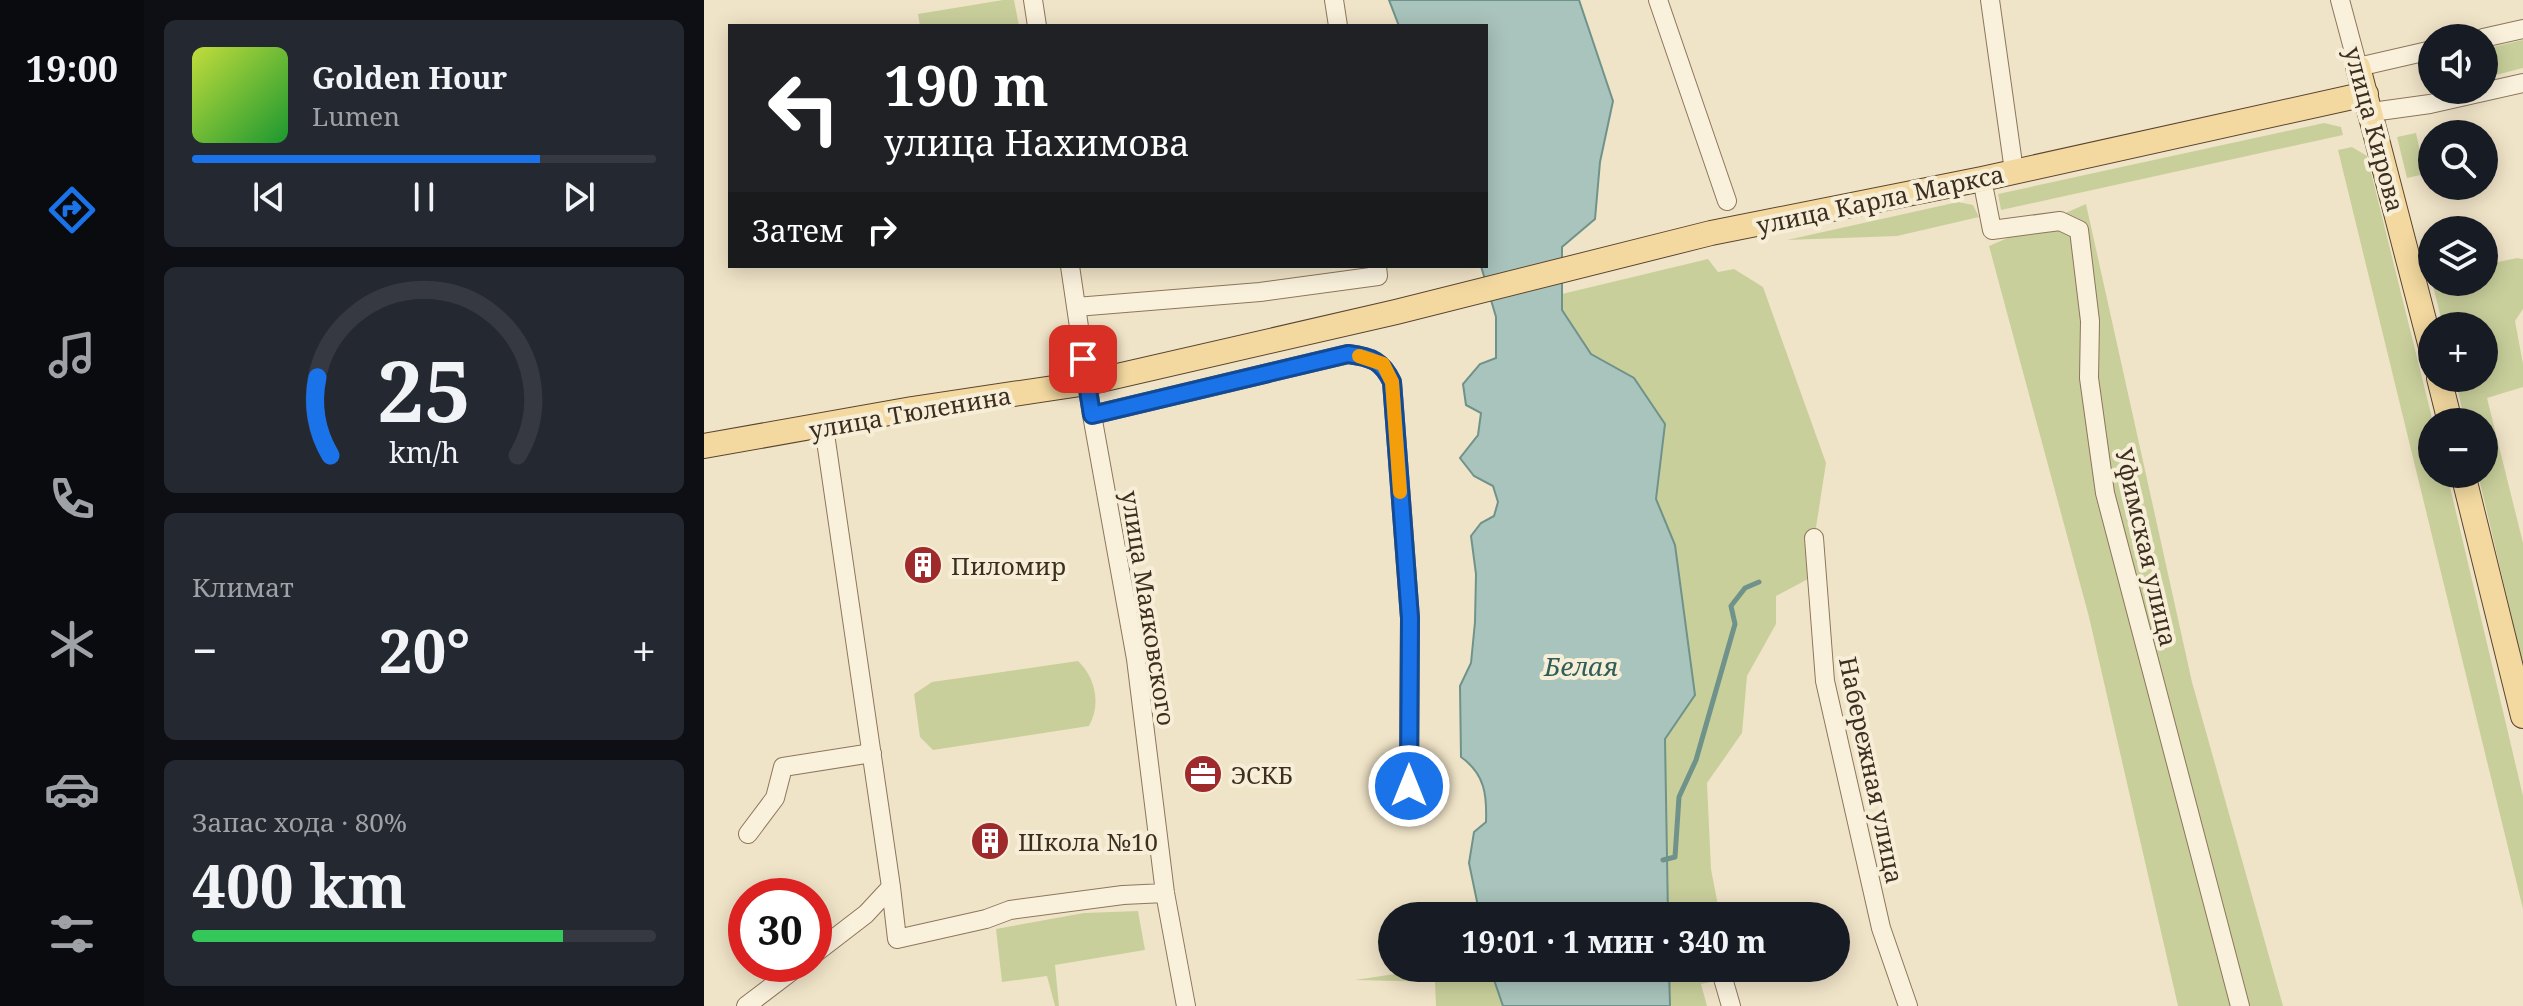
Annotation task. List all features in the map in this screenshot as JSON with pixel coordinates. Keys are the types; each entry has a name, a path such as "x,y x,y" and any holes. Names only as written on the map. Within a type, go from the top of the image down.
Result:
{"main road":[{"name":"улица Кирова","path":"2358,67 2422,312"},
{"name":"улица Карла Маркса","path":"1396,312 1711,233 2369,103"},
{"name":"улица Тюленина","path":"704,446 912,409 1087,383 1396,312"},
{"path":"2466,488 2523,716"}],"street":[{"path":"1033,0 1037,24"},
{"path":"1334,0 1338,24"},
{"path":"1658,0 1727,201"},
{"path":"1990,0 2014,171"},
{"name":"улица Кирова","path":"2340,0 2358,67"},
{"path":"2498,35 2523,29"},
{"path":"2358,67 2418,53"},
{"name":"улица Карла Маркса","path":"2369,103 2430,104 2523,83"},
{"name":"Уфимская улица","path":"1982,179 1992,230 2060,221 2079,230 2090,321 2089,378 2105,493 2240,1006"},
{"name":"улица Маяковского","path":"1070,268 1092,415 1136,659 1165,893 1186,1006"},
{"path":"1076,307 1260,292 1378,276 1377,268"},
{"path":"1092,415 1348,354 1368,357 1383,364 1392,382 1410,618 1409,786"},
{"path":"824,427 897,939 986,919 1010,910 1123,895 1165,893"},
{"name":"Набережная улица","path":"1814,538 1825,681 1881,928 1908,1006"},
{"path":"748,834 775,798 783,767 872,753"},
{"path":"832,940 866,914 891,887"},
{"path":"746,1006 777,982"},
{"path":"1724,982 1731,1006"}],"green space":[{"path":"1014,0 1019,24 920,24 918,14"},
{"path":"2523,40 2523,68 2498,74 2498,46"},
{"path":"2324,123 2341,127 2343,135 2001,210 1998,194"},
{"path":"2416,133 2418,176 2407,178 2397,137"},
{"path":"2352,147 2367,156 2418,362 2418,392 2426,392 2430,408 2418,408 2418,478 2338,150"},
{"path":"1958,202 1973,205 1979,217 1897,236 1787,240"},
{"path":"2086,204 2192,682 2283,1006 2178,1006 2089,617 1989,246"},
{"path":"1708,259 1718,272 1734,269 1763,287 1826,463 1808,579 1776,596 1776,624 1747,676 1742,733 1707,783 1711,869 1717,902 1668,902 1665,738 1695,695 1675,545 1656,499 1665,424 1634,378 1591,354 1562,311 1562,294"},
{"path":"2523,259 2523,309 2515,321 2523,364 2523,387 2487,398 2489,408 2462,408 2458,392 2498,392 2498,312 2440,312 2436,296 2498,296 2498,262"},
{"path":"2498,442 2523,543 2523,666 2481,488 2498,488"},
{"path":"2420,488 2450,488 2523,796 2523,909"},
{"path":"1078,661 1089,675 1095,692 1095,709 1089,726 933,750 920,737 914,694 932,682"},
{"path":"1138,911 1145,950 1055,965 1059,1006 1055,1006 1047,976 1002,982 996,929 1084,913"},
{"path":"1378,977 1378,981 1355,980"},
{"path":"1435,982 1495,982 1503,1006 1436,1006"},
{"path":"1669,982 1710,982 1701,984 1707,1006 1670,1006"}],"water":[{"name":"Белая","path":"1389,0 1579,0 1613,101 1600,162 1595,219 1562,247 1562,310 1591,354 1634,378 1665,424 1656,499 1675,545 1695,695 1665,739 1668,902 1477,902 1469,863 1474,832 1486,822 1486,803 1480,778 1461,757 1460,686 1471,663 1475,622 1476,574 1471,536 1481,523 1494,516 1498,502 1493,486 1474,476 1460,458 1478,435 1481,413 1466,405 1463,384 1480,364 1496,358 1496,317 1482,268 1488,268 1488,24 1398,24"},
{"path":"1495,982 1669,982 1670,1006 1503,1006"}],"waterway":[{"path":"1663,860 1675,857 1679,797 1696,760 1735,624 1731,606 1745,588 1759,582"}],"slow traffic":[{"path":"1359,356 1383,364 1392,382 1400,492"}],"place":[{"name":"Пиломир","path":"923,565"},
{"name":"ЭСКБ","path":"1203,774"},
{"name":"Школа №10","path":"990,841"}],"route":[{"path":"1083,359 1092,415 1348,354 1368,357 1383,364 1392,382 1410,618 1409,786"}]}
